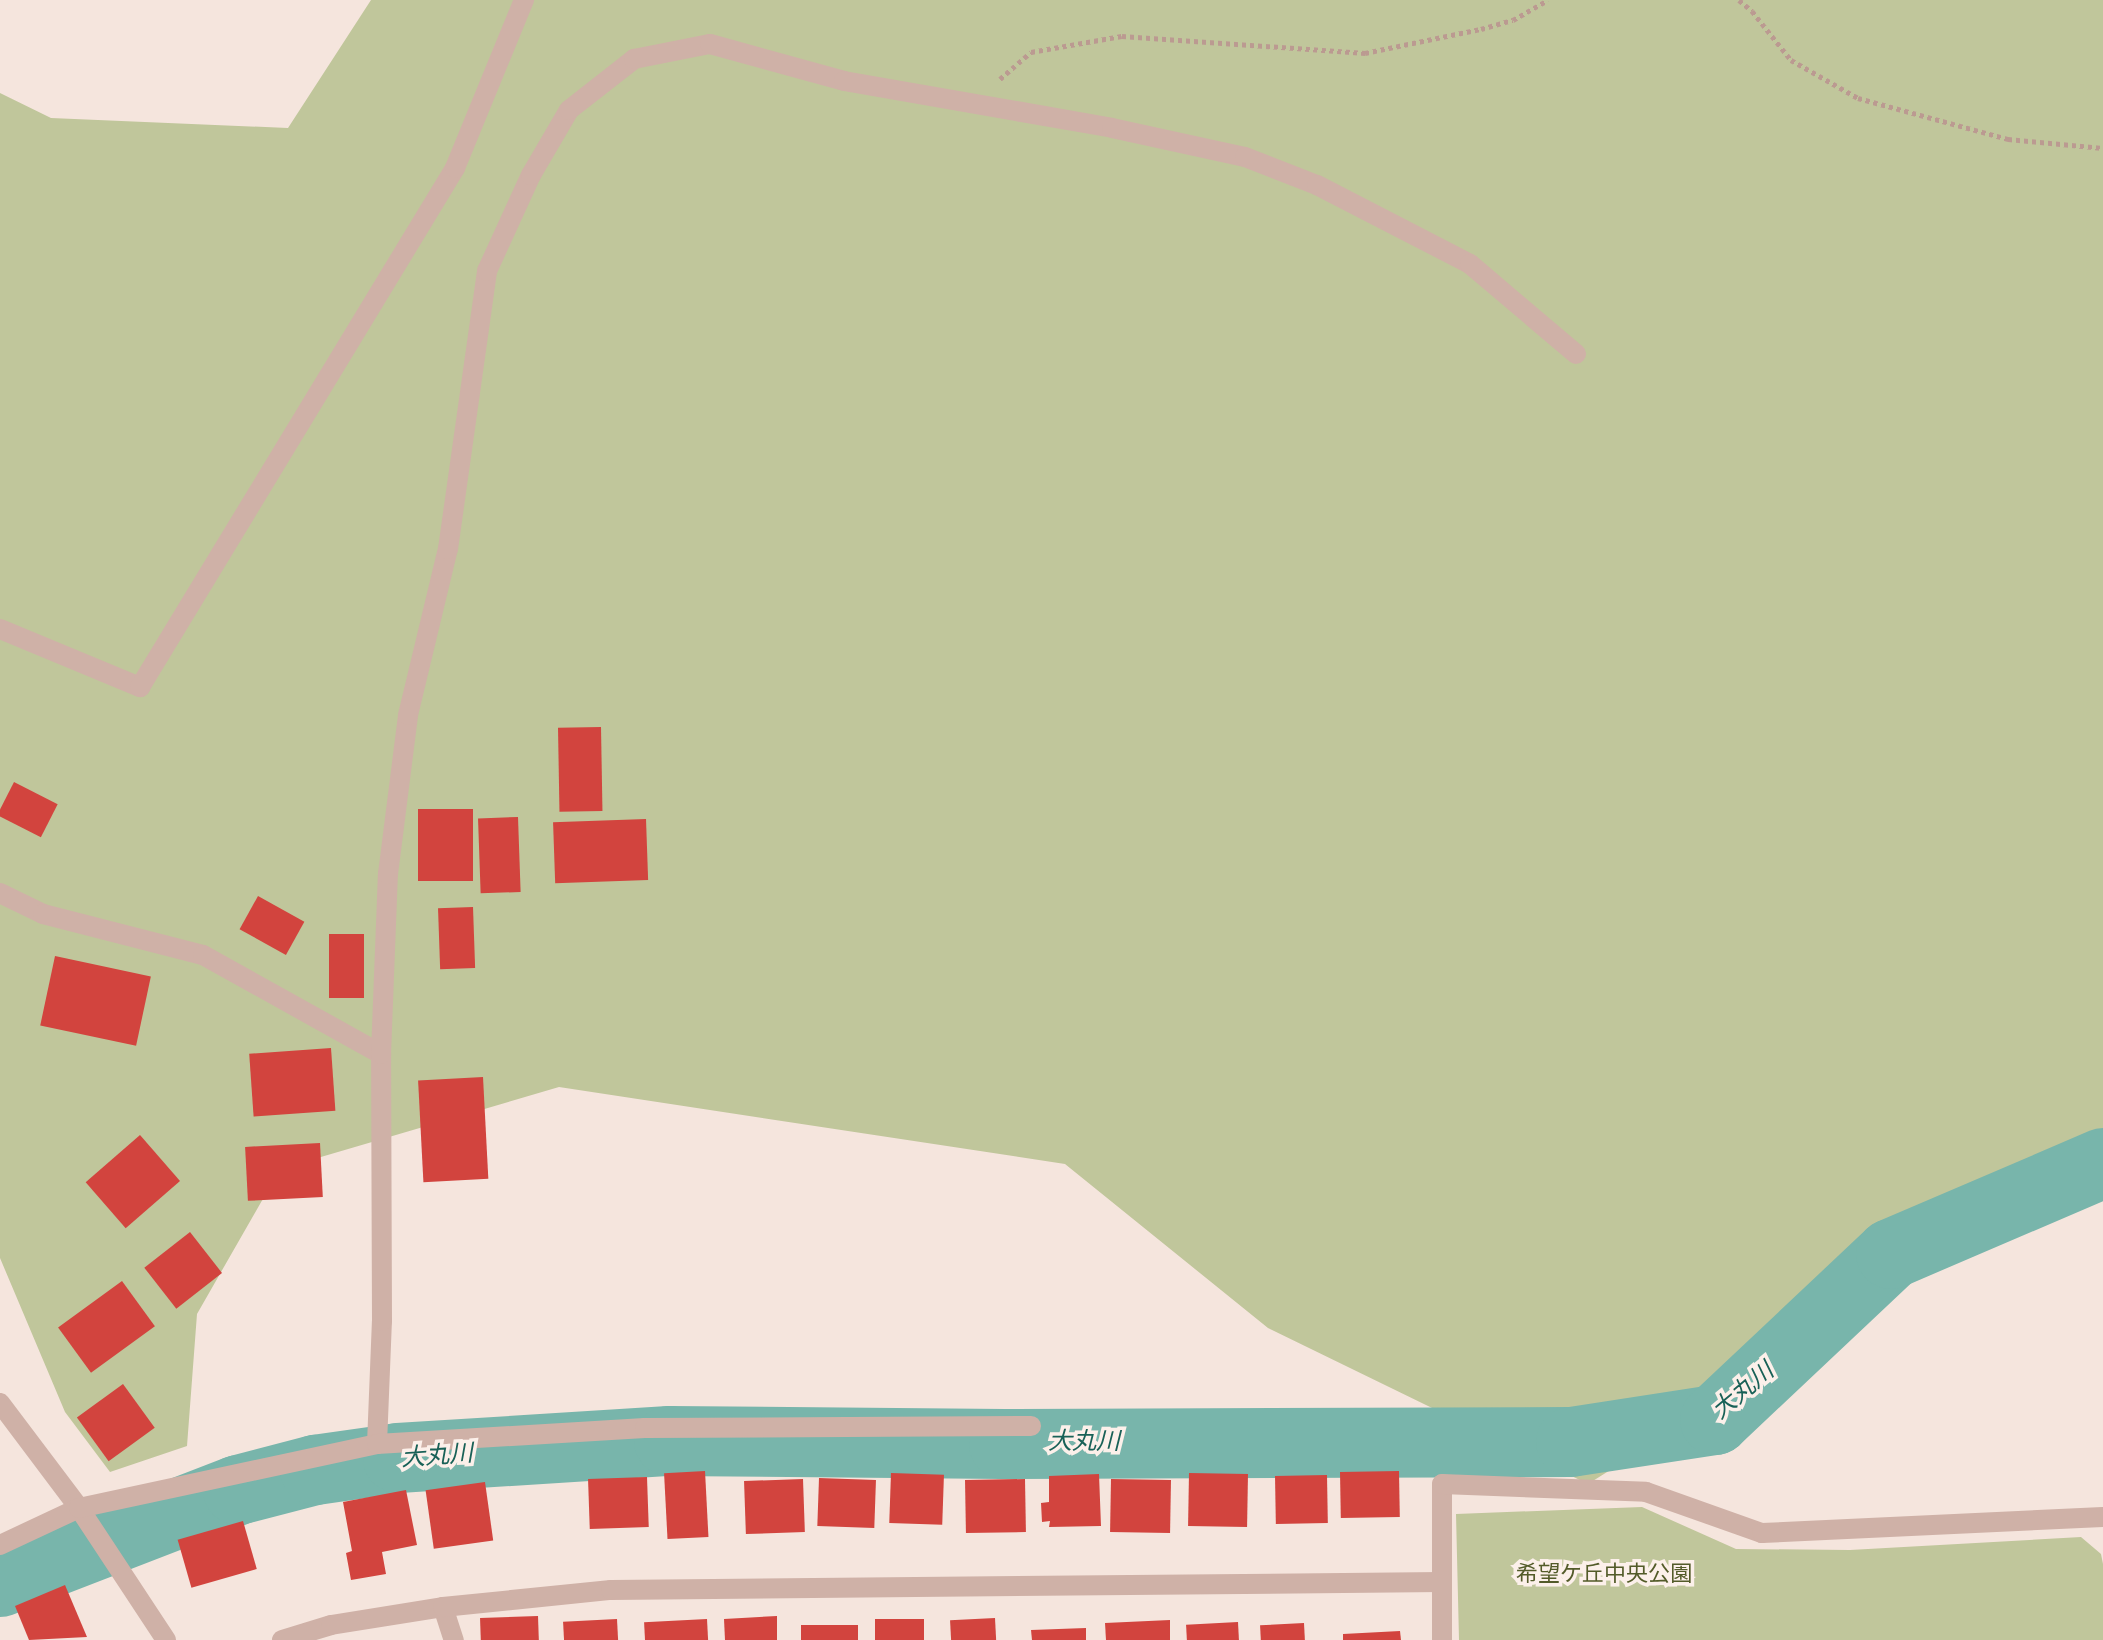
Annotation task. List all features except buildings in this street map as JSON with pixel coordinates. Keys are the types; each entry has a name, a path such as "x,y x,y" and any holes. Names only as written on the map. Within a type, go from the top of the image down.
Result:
{"street":[{"path":"0,629 140,687 455,168 524,0"},
{"path":"377,1444 382,1321 381,1054 388,874 408,715 448,549 487,271 531,175 569,110 634,59 710,44 844,81 1245,157 1317,185 1470,264 1576,354"},
{"path":"0,893 43,914 203,955 381,1054"},
{"path":"0,1403 79,1508 166,1640"},
{"path":"0,1545 79,1508 377,1444 645,1428 1031,1426"},
{"path":"1442,1640 1442,1484 1646,1492 1762,1533 2103,1517"},
{"path":"282,1640 331,1625 443,1607 611,1590 1442,1582"},
{"path":"443,1607 454,1640"}],"path":[{"path":"972,104 1031,52 1122,36 1365,53 1513,20 1548,0"},
{"path":"1739,0 1752,11 1791,60 1858,98 2008,139 2103,148"}],"green space":[{"path":"371,0 2103,0 2103,1192 2023,1211 1588,1484 1268,1328 1065,1164 559,1087 280,1169 197,1314 187,1446 110,1472 65,1412 0,1258 0,93 51,118 288,128"},
{"name":"希望ケ丘中央公園","path":"1642,1507 1736,1549 1850,1550 2081,1537 2101,1554 2103,1640 1459,1640 1456,1514"}],"waterway":[{"name":"大丸川","path":"0,1582 238,1490 315,1470 398,1458 669,1441 1004,1444 1571,1442 1715,1420 1891,1254 2103,1163"}]}
